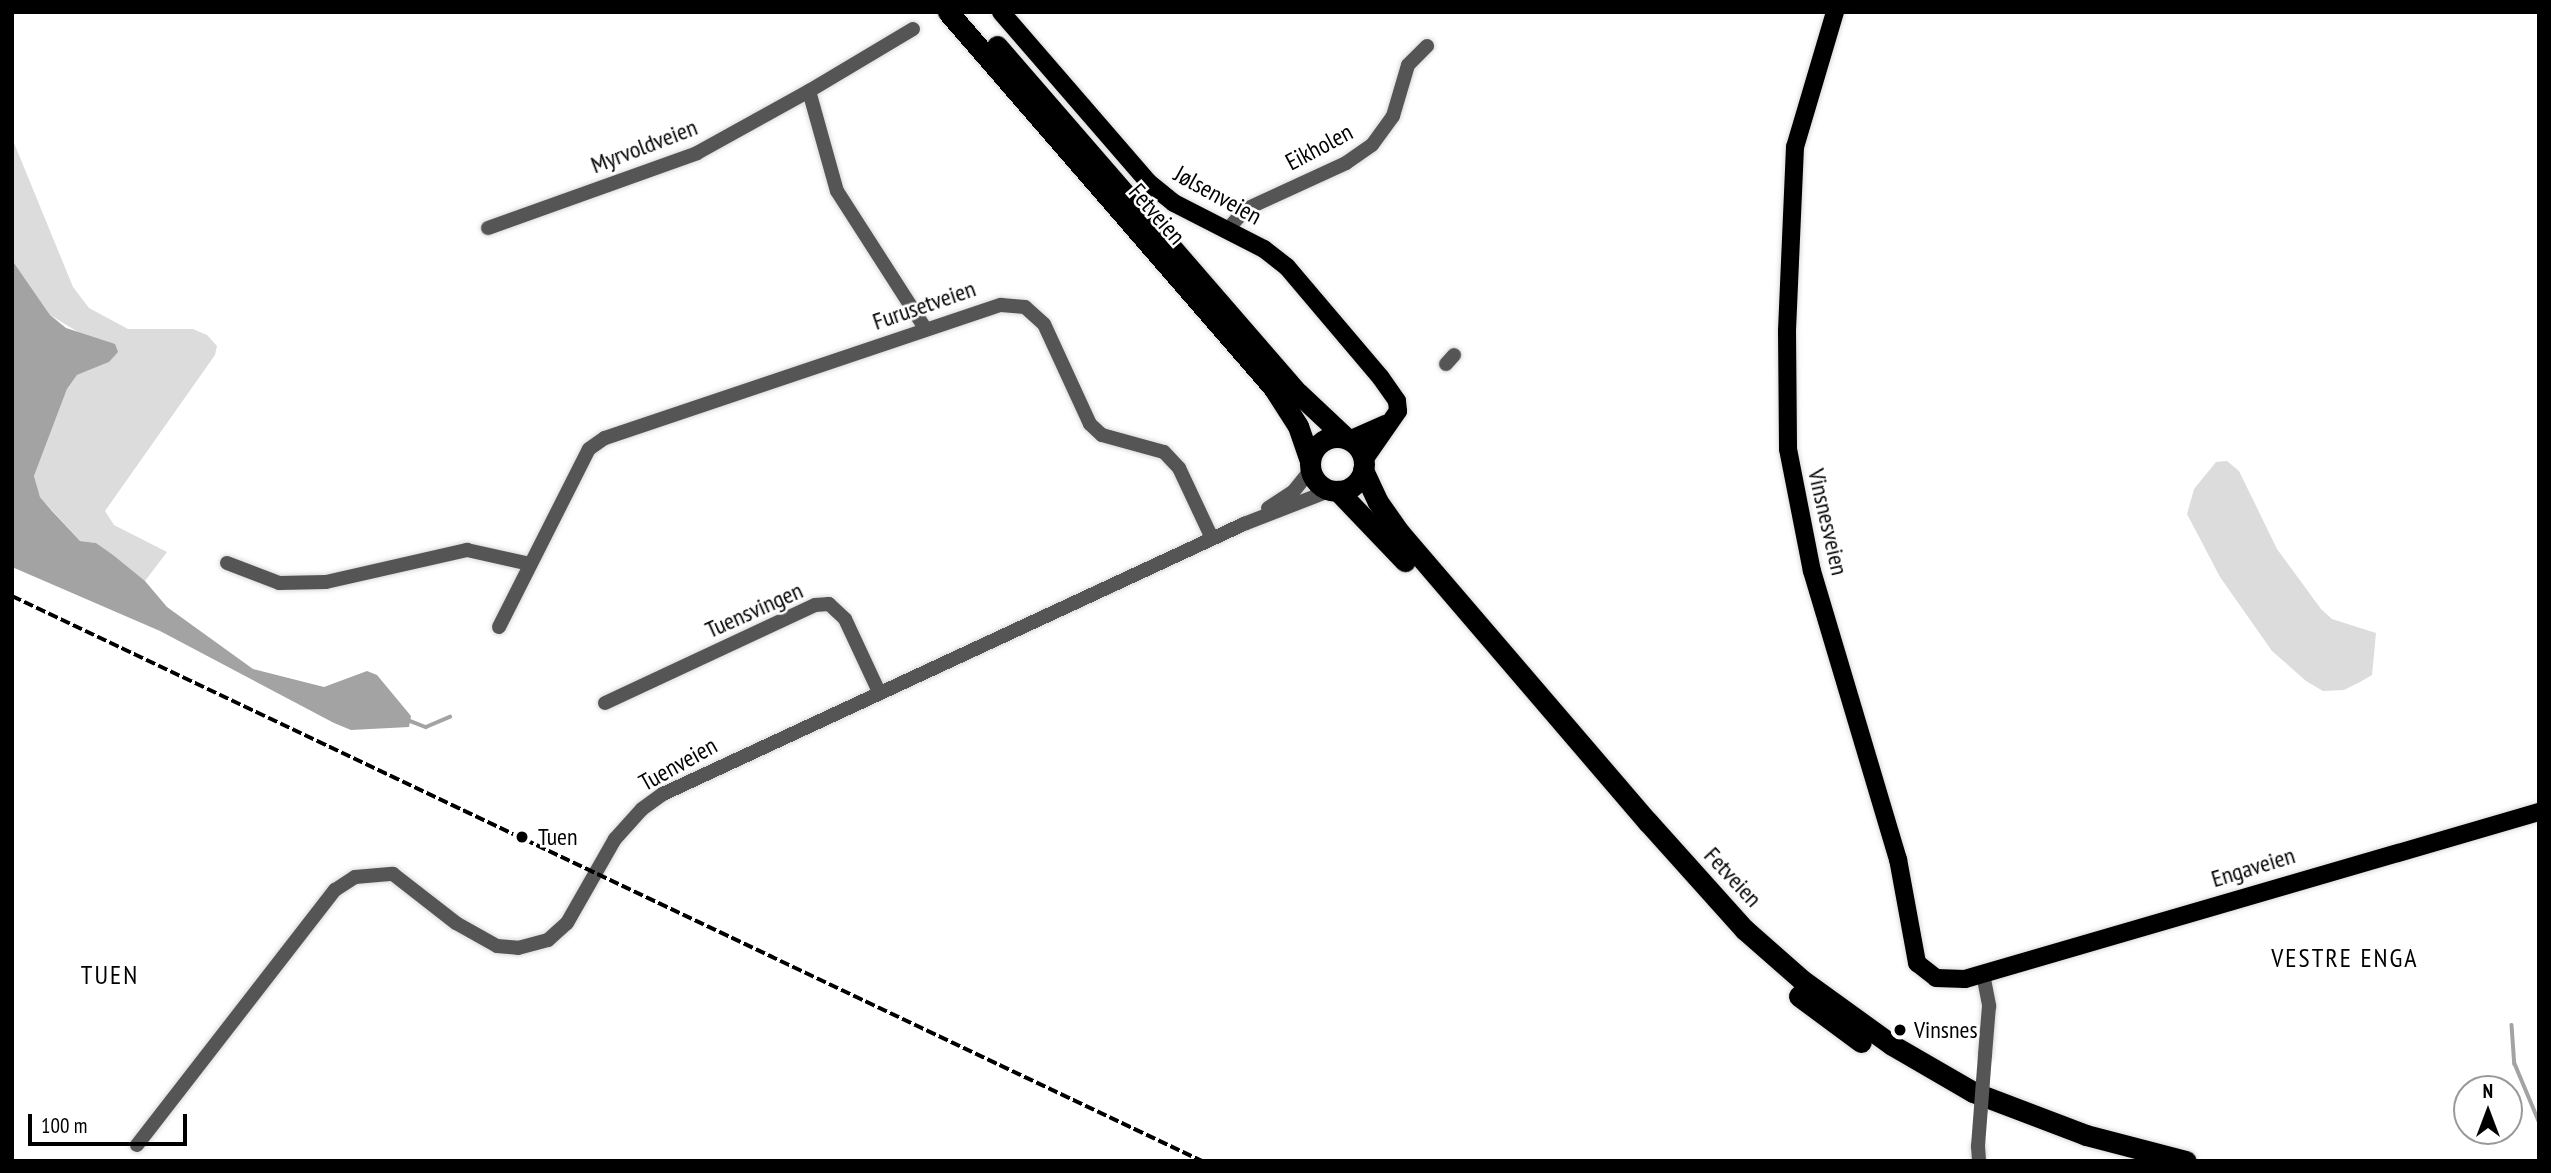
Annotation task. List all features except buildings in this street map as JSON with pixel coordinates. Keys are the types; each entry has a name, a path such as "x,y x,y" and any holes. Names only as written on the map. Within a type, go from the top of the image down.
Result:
{"highway":[{"name":"Fetveien","path":"948,12 1273,387 1298,426 1310,465"},
{"name":"Fetveien","path":"968,12 1307,403 1347,439"},
{"path":"1347,439 1364,465 1354,485 1334,491 1318,483 1310,465 1323,441 1347,439"},
{"name":"Fetveien","path":"1364,465 1378,502 1400,533 1663,839 1744,929 1802,980 1874,1033 1973,1091 2086,1135 2186,1161"},
{"name":"Fetveien","path":"1334,491 1390,543 1704,908 1773,974 1829,1020 1953,1098 2034,1133 2122,1161"}],"main road":[{"name":"Jølsenveien","path":"1001,12 1155,189 1276,257 1307,288 1397,401 1398,411 1392,421"},
{"name":"Vinsnesveien","path":"1835,12 1801,117 1794,162 1787,331 1791,478 1812,571 1898,859 1914,957 1928,974 1944,980 1983,974"},
{"path":"1347,439 1392,421"},
{"path":"1364,465 1392,421"},
{"name":"Engaveien","path":"1983,974 2539,811"}],"street":[{"name":"Myrvoldveien","path":"488,228 697,153 913,29"},
{"name":"Eikholen","path":"1227,230 1246,208 1327,172 1373,145 1392,116 1408,65 1427,46"},
{"path":"809,91 837,191 925,328"},
{"name":"Furusetveien","path":"499,626 589,449 606,438 992,306 1017,305 1031,310 1049,333 1090,424 1102,435 1164,452 1179,468 1212,538"},
{"name":"Tuenveien","path":"1244,524 1293,492 1310,465"},
{"name":"Tuenveien","path":"137,1145 335,890 355,877 393,874 456,923 497,946 518,948 548,940 567,923 615,839 642,809 686,781 1212,538 1334,491"},
{"path":"227,563 279,583 326,582 467,550 530,564"},
{"name":"Tuensvingen","path":"604,703 815,605 829,604 845,619 879,692"},
{"path":"1979,1153 1989,1006 1983,974"}],"shaded area":[{"path":"12,138 73,287 89,308 128,329 193,329 207,335 217,346 215,355 105,511 114,525 167,552 145,581 96,543 80,541 40,497 34,476 67,389 77,375 109,362 83,335 50,315 12,260"},
{"path":"12,260 50,315 66,328 115,344 118,352 109,362 77,375 67,389 34,476 40,497 80,541 96,543 113,555 145,581 167,607 253,669 324,687 367,671 377,675 411,716 409,727 351,730 160,631 12,567"},
{"path":"2227,461 2239,471 2277,549 2321,609 2332,619 2376,633 2372,675 2344,690 2323,691 2306,681 2272,651 2220,577 2187,514 2194,489 2216,462"}],"waterway":[{"path":"410,721 426,727 450,717"},
{"path":"2512,1025 2515,1064 2539,1121"}],"railway":[{"path":"12,596 1202,1161"}],"place":[{"name":"Tuen","path":"522,837"},
{"name":"Vinsnes","path":"1900,1030"}],"district":[{"name":"VESTRE ENGA","path":"2345,958"},
{"name":"TUEN","path":"110,975"}]}
